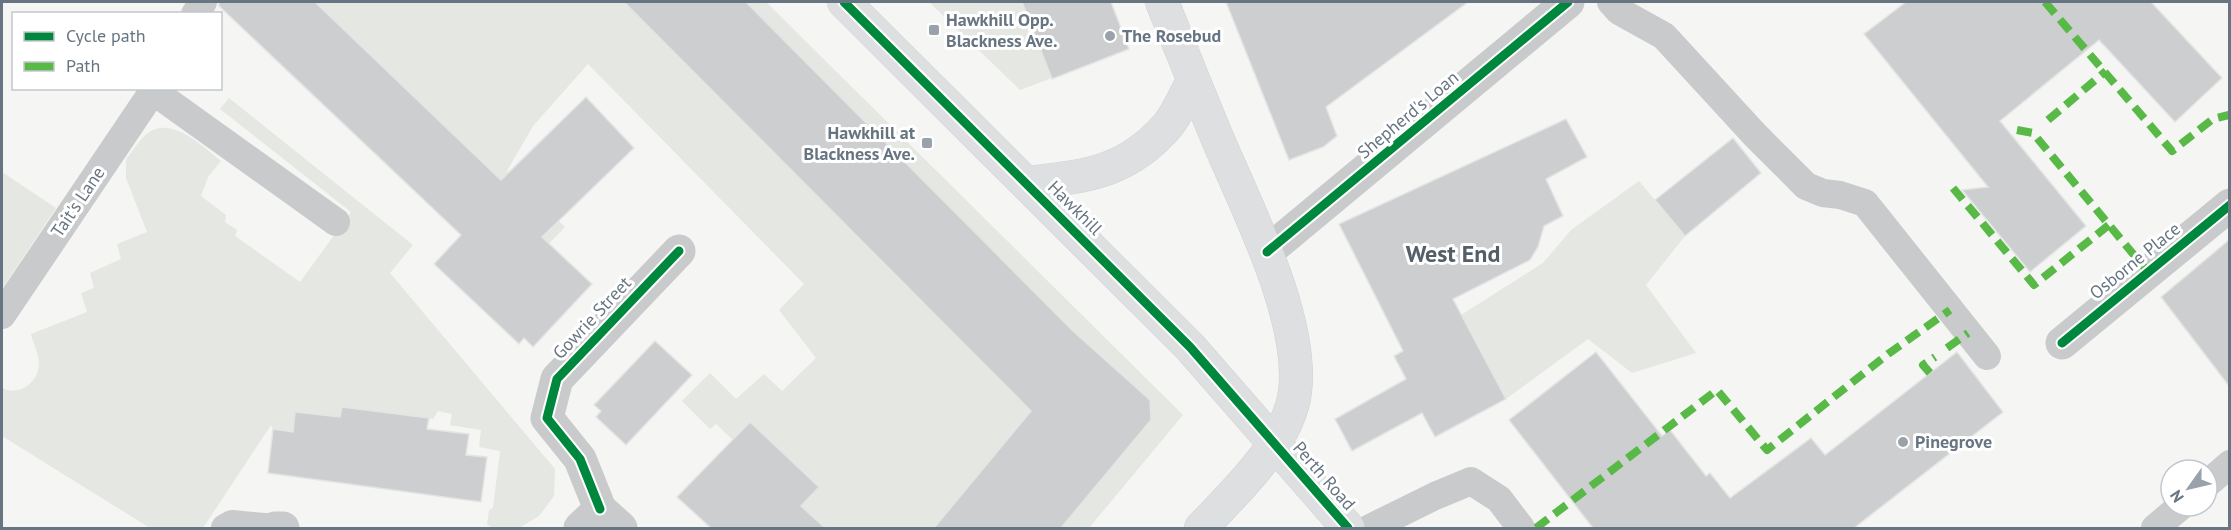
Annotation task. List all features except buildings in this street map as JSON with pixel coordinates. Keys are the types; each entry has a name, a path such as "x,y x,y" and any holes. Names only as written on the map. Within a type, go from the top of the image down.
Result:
{"street":[{"name":"Hawkhill","path":"844,2 1190,347 1275,445"},
{"name":"Perth Road","path":"1162,2 1193,81 1267,252 1285,304 1293,347 1295,392 1275,445 1348,528"},
{"name":"Shepherd's Loan","path":"1267,252 1568,2"},
{"path":"1028,183 1092,175 1132,158 1168,124 1193,81"},
{"name":"Osborne Place","path":"2062,343 2229,205"},
{"name":"Gowrie Street","path":"600,522 580,459 547,418 557,380 679,250"},
{"path":"1201,528 1275,445"}],"lane":[{"path":"1611,2 1619,11 1664,36 1755,135 1806,186 1823,194 1840,195 1865,203 1987,356"},
{"path":"154,90 336,222"},
{"name":"Tait's Lane","path":"2,315 154,90"},
{"path":"1371,528 1435,495 1471,481 1499,499 1521,528"},
{"path":"2155,528 2167,518"},
{"path":"225,528 232,524 279,528"}],"shaded area":[{"path":"315,2 624,2 1011,392 1042,399 934,528 825,528 801,506 819,486 804,472 785,491 750,423 733,440 716,424 710,429 682,401 710,373 736,399 764,374 782,391 816,358 779,310 804,284 588,64 533,126 507,171 565,227 534,259 502,181"},
{"path":"746,2 766,2 1183,415 1089,528 1061,528 1151,421 1150,400 1073,331"},
{"path":"929,2 1022,2 1052,78 1020,90"},
{"path":"229,98 413,245 390,273 555,469 554,496 539,516 519,528 492,528 487,524 489,510 493,508 500,451 479,447 481,430 450,425 452,414 438,411 433,419 342,407 340,417 295,412 293,432 273,429 271,425 203,528 150,528 2,436 2,388 15,391 27,386 32,382 38,370 38,356 31,334 87,312 81,293 94,288 90,273 121,259 117,244 147,232 126,178 126,159 147,134 156,129 176,130 196,141 221,161 208,177 201,196 226,215 225,222 237,230 235,236 300,282 351,212 220,109"},
{"path":"2,172 56,208 2,289"},
{"path":"1639,181 1685,236 1646,285 1696,353 1632,373 1588,339 1506,399 1461,315 1543,263 1571,230"}],"marked path":[{"path":"2045,2 2172,151 2213,119 2229,115"},
{"path":"2048,120 2106,71"},
{"path":"2017,130 2033,133 2148,272"},
{"path":"1953,188 2034,285 2110,224"},
{"path":"1536,528 1717,390 1767,450 1888,354 1950,310"},
{"path":"1947,348 1968,333"},
{"path":"1930,373 1923,365 1935,357"}],"cycle path":[{"path":"844,2 1190,347 1348,528"},
{"path":"1267,252 1568,2"},
{"path":"2062,343 2230,205"},
{"path":"600,509 580,459 547,418 557,379 679,251"}],"place":[{"name":"Hawkhill Opp. Blackness Ave.","path":"934,30"},
{"name":"The Rosebud","path":"1110,36"},
{"name":"Hawkhill at Blackness Ave.","path":"927,143"},
{"name":"Pinegrove","path":"1903,442"}],"district":[{"name":"West End","path":"1453,254"}]}
